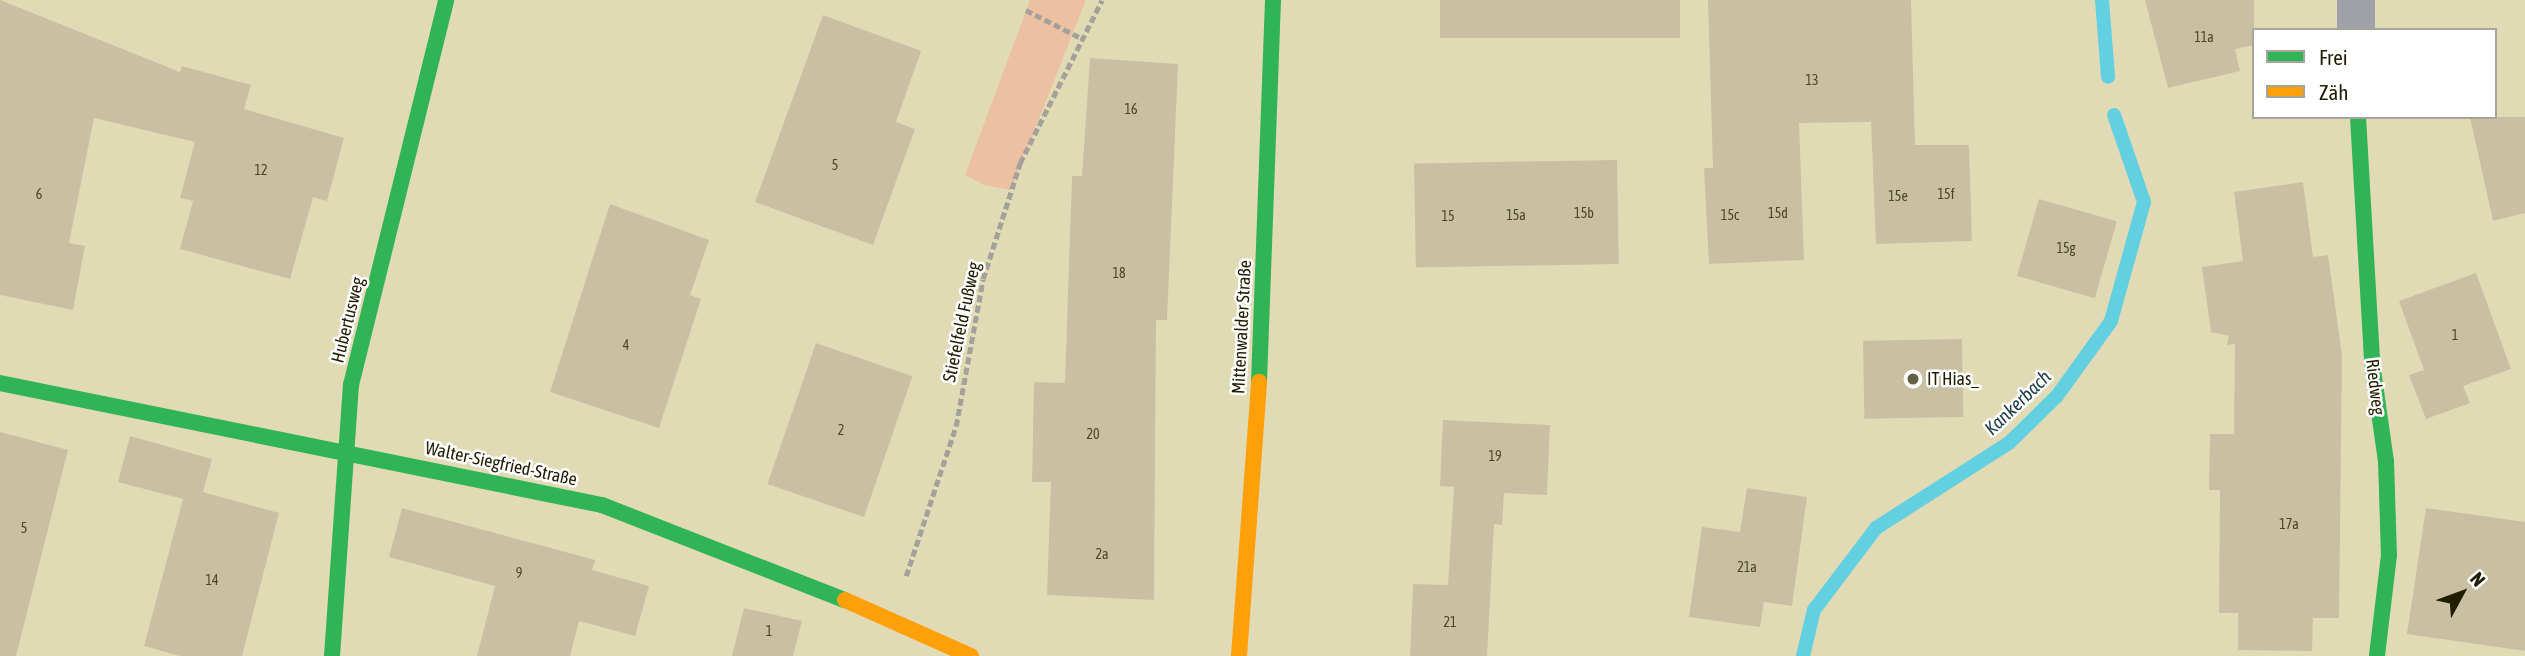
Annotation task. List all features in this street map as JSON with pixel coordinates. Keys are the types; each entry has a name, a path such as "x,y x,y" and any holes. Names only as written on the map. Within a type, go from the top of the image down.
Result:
{"street":[{"name":"Hubertusweg","path":"332,656 351,385 446,0"},
{"name":"Mittenwalder Straße","path":"1238,656 1263,323 1273,0"},
{"path":"2356,0 2356,28"},
{"name":"Riedweg","path":"2358,119 2372,363 2386,461 2389,555 2377,656"},
{"name":"Walter-Siegfried-Straße","path":"0,383 346,450 602,505 892,618 971,656"}],"path":[{"name":"Stiefelfeld Fußweg","path":"892,618 956,426 983,279 1020,163 1102,0"},
{"path":"1026,10 1083,38"}],"shaded area":[{"path":"1030,0 1086,0 1011,190 984,185 965,175"}],"building":[{"path":"0,0 180,72 182,66 251,85 244,109 344,138 327,201 313,197 290,279 180,249 193,201 180,198 195,142 94,118 69,243 85,246 73,310 0,295"},
{"path":"1440,0 1680,0 1680,38 1440,38"},
{"path":"1708,0 1911,0 1915,145 1969,145 1972,241 1876,244 1871,122 1799,123 1804,260 1709,264 1704,168 1713,168"},
{"path":"2145,0 2254,0 2252,45 2235,49 2240,71 2168,88"},
{"path":"823,15 921,51 896,122 915,129 873,245 755,202"},
{"path":"1090,58 1178,64 1167,320 1156,320 1154,600 1047,595 1051,482 1032,482 1034,382 1065,383 1072,176 1082,176"},
{"path":"2525,117 2525,213 2493,221 2470,119"},
{"path":"1617,160 1619,264 1416,268 1414,164"},
{"path":"2303,182 2313,257 2328,255 2342,355 2339,618 2313,618 2312,651 2238,650 2238,613 2219,613 2220,490 2209,490 2210,434 2234,434 2235,344 2227,345 2229,336 2211,332 2202,267 2243,261 2234,192"},
{"path":"2039,199 2117,221 2095,298 2017,276"},
{"path":"610,204 709,240 690,295 701,299 659,428 550,392"},
{"path":"2476,273 2511,369 2463,386 2470,403 2426,419 2409,375 2424,370 2399,301"},
{"name":"IT Hias_","path":"1962,339 1963,417 1864,419 1863,341"},
{"path":"816,343 912,376 864,517 767,484"},
{"path":"1443,420 1550,425 1547,495 1504,493 1502,525 1494,524 1487,656 1410,656 1413,584 1448,585 1454,487 1440,486"},
{"path":"0,432 68,450 16,656 0,656"},
{"path":"130,436 212,459 203,492 279,513 242,656 180,656 144,646 183,499 118,482"},
{"path":"1747,488 1807,497 1792,606 1764,602 1760,627 1689,617 1702,527 1740,532"},
{"path":"402,508 595,560 592,570 649,586 635,636 579,621 570,656 477,656 495,586 389,557"},
{"path":"2426,508 2525,522 2525,651 2407,634"},
{"path":"744,608 802,621 793,656 732,656"}],"waterway":[{"name":"Kankerbach","path":"2102,0 2108,77"},
{"name":"Kankerbach","path":"1803,656 1814,610 1876,528 2009,443 2057,396 2111,321 2144,202 2114,115"}],"traffic: fast":[{"path":"332,656 351,385 446,0"},
{"path":"1259,382 1273,0"},
{"path":"2358,119 2372,363 2386,461 2389,555 2377,656"},
{"path":"0,383 602,505 845,600"}],"traffic: slow":[{"path":"1239,656 1259,382"},
{"path":"845,600 971,656"}],"place":[{"name":"IT Hias_","path":"1913,379"}]}
